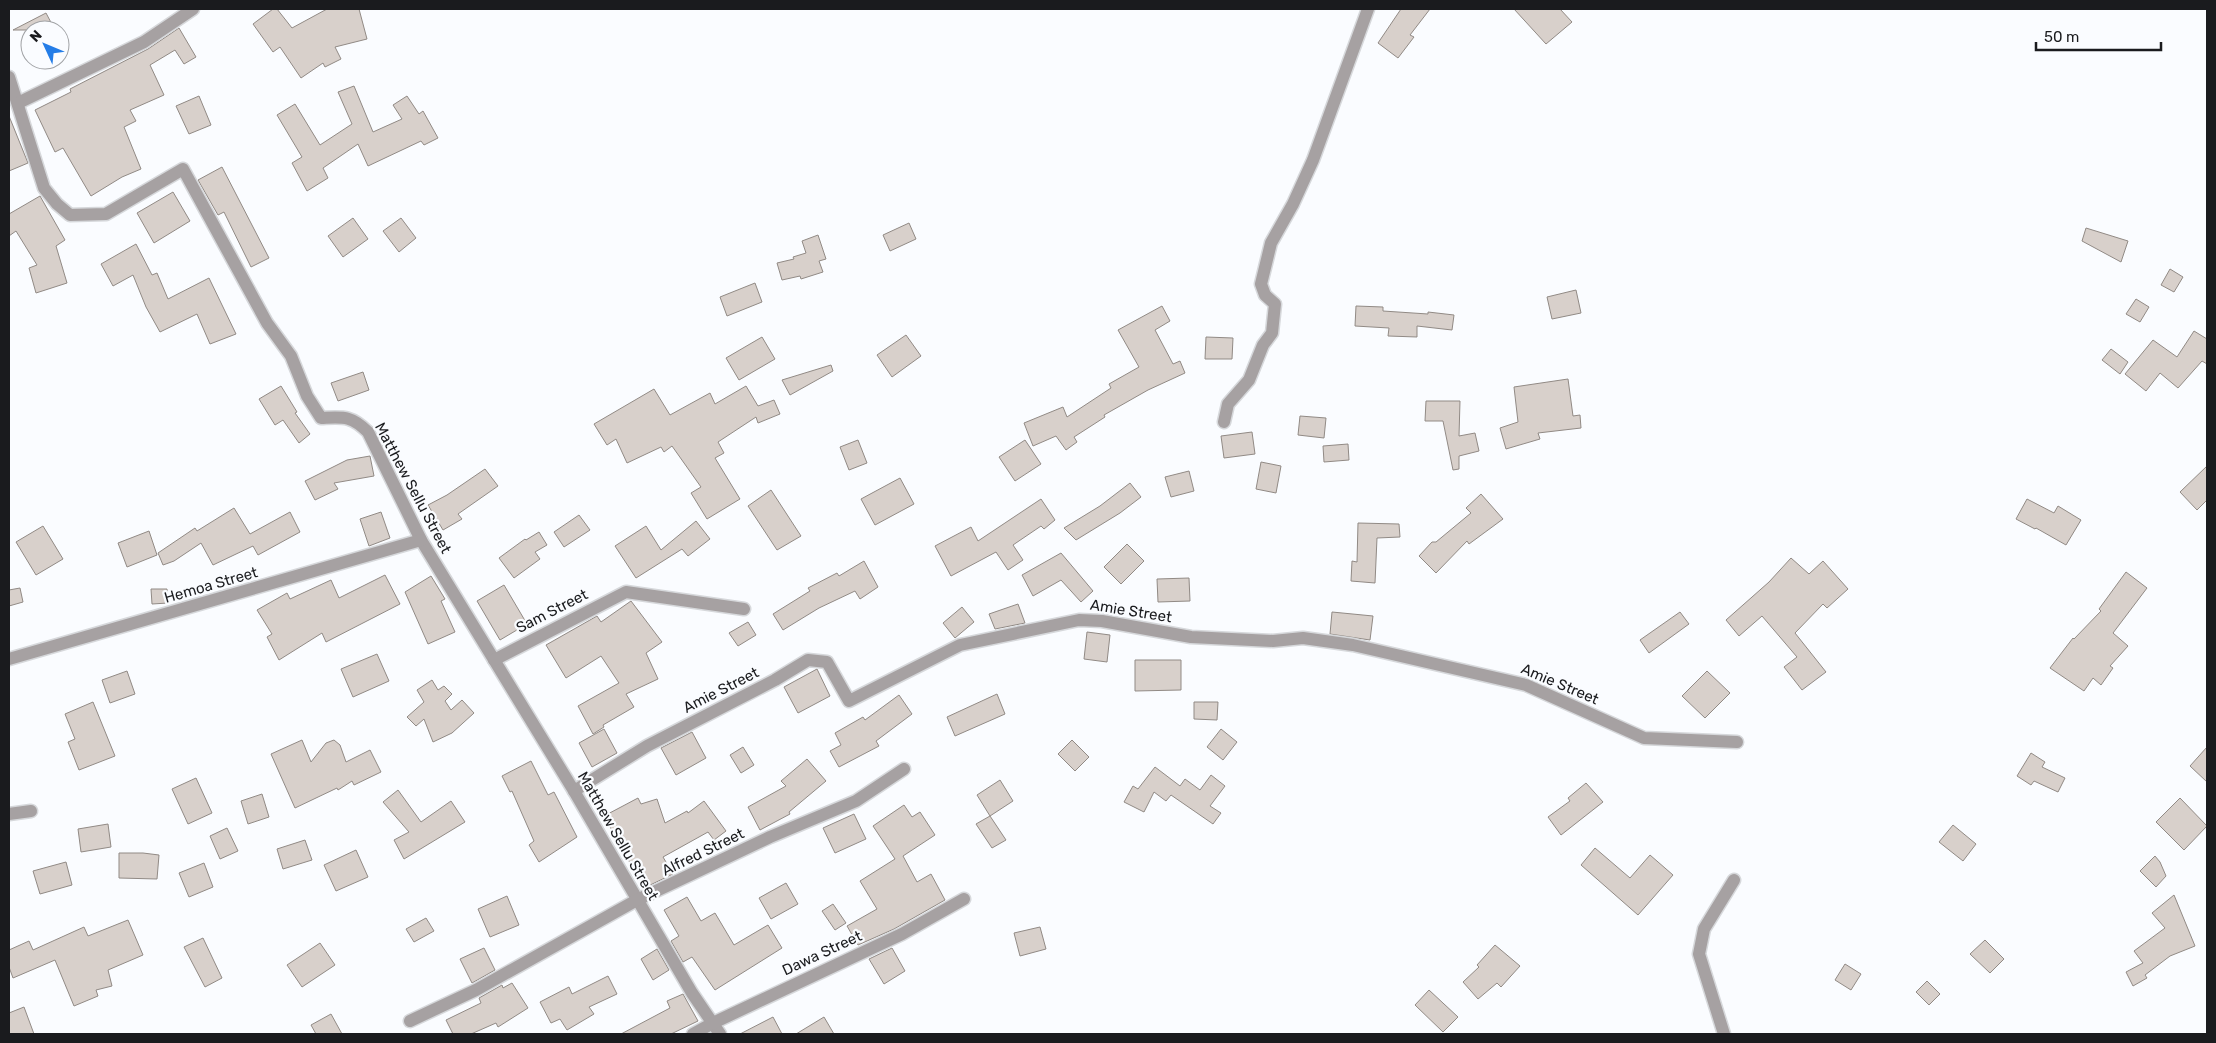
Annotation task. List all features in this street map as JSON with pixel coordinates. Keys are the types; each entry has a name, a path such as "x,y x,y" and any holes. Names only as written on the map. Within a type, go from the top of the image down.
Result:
{"street":[{"path":"18,103 144,42 193,9"},
{"path":"1224,422 1228,404 1248,380 1263,345 1272,333 1275,304 1265,295 1261,284 1271,242 1293,204 1313,160 1368,9"},
{"name":"Matthew Sellu Street","path":"9,77 44,188 56,204 70,215 106,214 183,169 267,323 291,356 307,396 321,418 344,417 356,420 368,432 421,540 574,790 692,993 720,1034"},
{"name":"Hemoa Street","path":"9,659 421,540"},
{"name":"Sam Street","path":"494,660 626,592 744,609"},
{"name":"Amie Street","path":"574,790 647,746 775,680 808,660 827,662 849,701 960,645 1079,620 1191,637 1273,641 1303,638 1354,645 1526,685 1644,738 1737,742"},
{"name":"Alfred Street","path":"410,1021 476,990 637,900 770,837 856,801 904,769"},
{"path":"9,814 31,811"},
{"path":"1724,1034 1699,954 1704,929 1734,880"},
{"name":"Dawa Street","path":"693,1034 902,934 964,899"}],"building":[{"path":"273,9 277,9 292,28 327,9 359,9 367,39 335,47 341,59 325,67 323,63 301,78 280,47 273,52 253,24"},
{"path":"1401,9 1430,9 1410,35 1414,37 1398,58 1378,43"},
{"path":"1514,9 1560,9 1572,22 1546,44"},
{"path":"46,13 50,20 32,20"},
{"path":"179,28 196,57 184,64 175,50 150,65 164,95 130,110 136,121 124,127 141,169 122,177 91,196 63,148 55,152 35,110 71,92 70,89 148,49"},
{"path":"354,86 373,132 402,119 393,105 407,96 419,114 423,111 438,138 424,145 421,141 368,166 358,144 323,168 328,178 307,191 292,163 302,157 277,115 295,104 320,145 352,124 338,92"},
{"path":"199,96 211,125 189,134 176,106"},
{"path":"9,116 28,163 9,171"},
{"path":"222,167 269,258 251,267 224,212 218,215 198,180"},
{"path":"173,192 190,221 154,243 137,213"},
{"path":"40,196 65,240 56,246 67,283 36,293 29,268 37,265 16,231 9,236 9,214"},
{"path":"353,218 368,239 343,257 328,236"},
{"path":"401,218 416,238 399,252 383,231"},
{"path":"909,223 916,239 890,251 883,235"},
{"path":"2086,228 2128,241 2121,262 2082,241"},
{"path":"818,235 826,259 819,261 823,272 801,279 800,276 782,280 777,263 794,259 793,257 806,253 802,241"},
{"path":"136,244 152,275 157,273 168,299 209,278 236,334 210,344 197,314 160,332 146,307 133,275 113,286 101,264"},
{"path":"2170,269 2183,277 2174,292 2161,285"},
{"path":"755,283 762,302 727,316 720,297"},
{"path":"1576,290 1581,313 1552,319 1547,297"},
{"path":"2136,299 2149,307 2140,322 2126,314"},
{"path":"1162,306 1170,321 1155,330 1173,364 1180,361 1185,373 1148,390 1104,415 1105,417 1074,437 1077,442 1066,450 1056,436 1033,446 1024,423 1063,407 1067,417 1111,388 1109,384 1139,367 1118,330"},
{"path":"1356,306 1383,307 1383,311 1428,314 1428,312 1454,315 1452,330 1417,326 1417,337 1388,336 1389,328 1355,326"},
{"path":"2194,331 2207,339 2207,364 2202,361 2178,388 2160,373 2146,391 2125,374 2153,340 2177,357"},
{"path":"906,335 921,356 892,377 877,355"},
{"path":"762,337 775,359 739,380 726,358"},
{"path":"1206,337 1233,338 1232,359 1205,359"},
{"path":"2111,349 2128,362 2120,374 2102,360"},
{"path":"831,365 833,371 790,395 782,380"},
{"path":"363,372 369,390 338,401 331,383"},
{"path":"1568,379 1573,416 1580,415 1581,428 1538,433 1540,439 1506,449 1500,428 1518,422 1514,387"},
{"path":"281,386 297,412 295,413 310,434 299,443 283,420 275,425 259,399"},
{"path":"746,386 758,406 774,400 780,414 758,423 756,417 718,442 724,453 715,458 740,499 707,519 691,493 701,487 672,446 664,452 661,447 627,463 616,439 607,445 594,424 654,389 670,415 710,393 715,404"},
{"path":"1426,401 1460,401 1459,436 1475,433 1479,451 1459,456 1459,469 1453,470 1443,421 1425,421"},
{"path":"1300,416 1326,418 1324,438 1298,435"},
{"path":"1252,432 1255,454 1224,458 1221,436"},
{"path":"858,440 867,463 849,470 840,447"},
{"path":"1025,440 1041,464 1015,481 999,457"},
{"path":"1348,444 1349,460 1324,462 1323,446"},
{"path":"370,456 374,476 334,483 338,489 315,500 305,481 347,460"},
{"path":"1261,462 1281,466 1276,493 1256,489"},
{"path":"2207,466 2207,500 2197,510 2180,492"},
{"path":"485,469 498,486 458,514 462,519 443,530 428,505 447,495"},
{"path":"1189,471 1194,491 1171,497 1165,477"},
{"path":"900,478 914,504 875,525 861,499"},
{"path":"1130,483 1141,497 1120,513 1076,540 1064,528 1100,506"},
{"path":"771,490 801,536 777,550 748,506"},
{"path":"1481,494 1503,519 1469,544 1467,541 1436,573 1419,556 1432,542 1436,542 1471,513 1466,508"},
{"path":"1041,499 1055,520 1044,529 1041,526 1013,545 1023,560 1008,570 996,552 951,576 935,546 971,527 978,541"},
{"path":"2027,499 2054,513 2058,506 2081,520 2066,545 2016,519"},
{"path":"234,508 250,534 290,512 300,532 258,555 253,546 213,565 201,543 174,561 163,565 158,553 195,528 197,531"},
{"path":"381,512 390,538 369,546 360,519"},
{"path":"579,515 590,530 564,547 554,532"},
{"path":"696,521 710,539 688,556 682,549 636,578 615,546 646,526 661,550"},
{"path":"1358,523 1399,524 1400,537 1377,538 1375,583 1351,581 1352,561 1357,562"},
{"path":"43,526 63,559 36,575 16,542"},
{"path":"149,531 157,555 127,567 118,543"},
{"path":"539,532 547,545 535,552 540,559 514,578 499,558 525,539"},
{"path":"1127,544 1144,561 1121,584 1104,567"},
{"path":"1061,553 1093,591 1081,602 1061,580 1033,596 1022,575"},
{"path":"1791,558 1809,574 1823,561 1848,589 1827,608 1823,604 1795,633 1826,672 1802,690 1784,667 1797,657 1762,616 1739,636 1726,620 1769,582"},
{"path":"864,561 878,587 860,599 855,591 819,608 783,630 773,614 810,591 808,588 837,573 839,576"},
{"path":"2126,572 2147,588 2113,633 2128,646 2110,666 2113,668 2101,685 2093,678 2084,691 2050,668 2073,638 2101,611 2099,609"},
{"path":"385,575 400,604 326,642 322,633 279,660 267,637 272,634 257,610 287,593 290,599 331,580 339,598"},
{"path":"431,576 445,599 441,601 455,632 428,644 405,592"},
{"path":"1189,578 1190,601 1158,602 1157,579"},
{"path":"504,585 527,624 500,640 477,601"},
{"path":"20,588 23,602 9,606 9,590"},
{"path":"151,589 167,589 168,603 152,604"},
{"path":"631,601 662,642 646,653 658,679 626,694 634,707 603,725 604,727 593,734 578,706 619,683 601,656 566,678 546,645 597,616 601,622"},
{"path":"1018,604 1025,623 995,629 989,614"},
{"path":"962,607 974,622 955,638 943,623"},
{"path":"1332,612 1373,616 1370,640 1330,634"},
{"path":"1680,612 1689,624 1649,653 1640,640"},
{"path":"748,622 756,635 738,646 729,633"},
{"path":"1087,632 1110,635 1107,662 1084,659"},
{"path":"377,654 389,681 353,697 341,669"},
{"path":"1135,660 1181,660 1181,690 1135,691"},
{"path":"817,669 830,696 798,713 784,687"},
{"path":"127,671 135,694 110,703 102,680"},
{"path":"1707,671 1730,693 1705,718 1682,696"},
{"path":"432,680 438,690 444,686 452,694 445,701 451,710 462,700 474,713 452,733 433,742 424,719 416,726 407,717 424,702 417,690"},
{"path":"997,694 1005,714 955,736 947,717"},
{"path":"899,695 912,714 876,741 879,746 839,767 830,751 841,745 835,733 863,717 865,720"},
{"path":"93,702 115,756 79,770 68,742 75,739 65,714"},
{"path":"1194,702 1218,702 1217,720 1194,719"},
{"path":"604,729 617,753 592,767 579,743"},
{"path":"1221,729 1237,742 1223,760 1207,747"},
{"path":"692,732 706,758 676,775 661,748"},
{"path":"302,740 311,762 326,743 334,740 340,745 346,762 370,750 381,772 354,785 352,781 338,790 337,788 295,808 271,754"},
{"path":"1072,740 1089,757 1075,771 1058,754"},
{"path":"743,747 754,765 741,773 730,755"},
{"path":"2207,747 2207,782 2190,766"},
{"path":"2031,753 2045,762 2042,767 2065,778 2058,792 2034,781 2031,785 2017,776"},
{"path":"807,759 826,781 789,812 790,814 760,830 748,807 786,786 781,781"},
{"path":"531,761 548,795 554,792 577,837 539,862 529,845 534,841 512,791 510,792 502,776"},
{"path":"1155,767 1180,786 1185,779 1200,790 1211,775 1225,786 1210,806 1221,813 1213,824 1171,795 1166,801 1154,792 1144,812 1124,802 1133,786 1138,789"},
{"path":"196,778 212,813 188,824 172,789"},
{"path":"1000,780 1013,801 990,816 977,795"},
{"path":"1586,783 1603,802 1561,835 1548,817 1570,801 1568,798"},
{"path":"398,790 421,822 451,801 465,822 404,859 394,840 409,832 383,802"},
{"path":"262,794 269,817 248,824 241,801"},
{"path":"638,798 641,804 657,799 665,823 687,811 688,813 704,801 726,831 714,840 708,832 663,857 673,874 644,888 604,816"},
{"path":"2180,798 2207,826 2184,850 2156,822"},
{"path":"904,805 912,817 920,812 935,835 903,856 917,882 931,874 945,900 894,929 858,945 847,926 877,909 860,881 895,859 873,826"},
{"path":"854,814 866,839 835,853 823,828"},
{"path":"990,816 1006,840 992,848 976,824"},
{"path":"108,824 111,847 81,852 78,829"},
{"path":"1953,825 1976,844 1963,861 1939,842"},
{"path":"227,828 238,851 220,859 210,836"},
{"path":"305,840 312,860 283,869 277,849"},
{"path":"1595,848 1630,878 1650,855 1673,875 1638,915 1581,865"},
{"path":"356,850 368,877 336,891 324,865"},
{"path":"119,853 159,855 157,879 119,878"},
{"path":"2155,856 2166,876 2156,887 2140,871"},
{"path":"66,862 72,885 40,894 33,871"},
{"path":"204,863 213,887 189,897 179,873"},
{"path":"786,883 798,904 771,919 759,898"},
{"path":"2174,895 2195,946 2170,956 2145,975 2147,978 2133,986 2126,972 2143,963 2134,951 2165,928 2152,913"},
{"path":"507,896 519,925 490,937 478,909"},
{"path":"687,897 701,921 715,913 734,945 768,925 782,948 715,990 692,957 683,962 671,941 679,936 664,910"},
{"path":"833,904 846,923 835,930 822,911"},
{"path":"426,918 434,931 414,942 406,929"},
{"path":"128,920 143,955 108,970 112,986 96,990 98,996 74,1006 55,960 13,978 9,967 9,950 29,941 33,950 84,927 88,936"},
{"path":"1040,927 1046,949 1020,956 1014,933"},
{"path":"203,938 222,978 205,987 184,947"},
{"path":"1985,940 2004,959 1990,973 1970,954"},
{"path":"320,943 335,965 302,987 287,965"},
{"path":"1495,945 1520,966 1501,987 1497,983 1478,999 1463,982 1479,967 1477,965"},
{"path":"484,948 495,970 472,983 460,959"},
{"path":"892,948 905,971 884,984 869,959"},
{"path":"657,949 669,970 653,980 641,959"},
{"path":"1845,964 1861,974 1851,990 1835,980"},
{"path":"608,976 617,994 589,1007 594,1014 567,1030 560,1019 551,1023 540,1002 569,987 572,994"},
{"path":"1927,981 1940,994 1929,1005 1916,992"},
{"path":"512,983 528,1008 498,1027 496,1023 471,1034 453,1034 446,1020 481,1003 479,998 502,985 503,988"},
{"path":"1429,990 1458,1017 1443,1032 1415,1005"},
{"path":"683,994 698,1021 671,1034 621,1034 670,1008 667,1001"},
{"path":"24,1007 34,1034 9,1034 9,1013"},
{"path":"331,1014 342,1034 316,1034 311,1025"},
{"path":"773,1017 782,1034 740,1034"},
{"path":"824,1017 834,1034 796,1034"}]}
